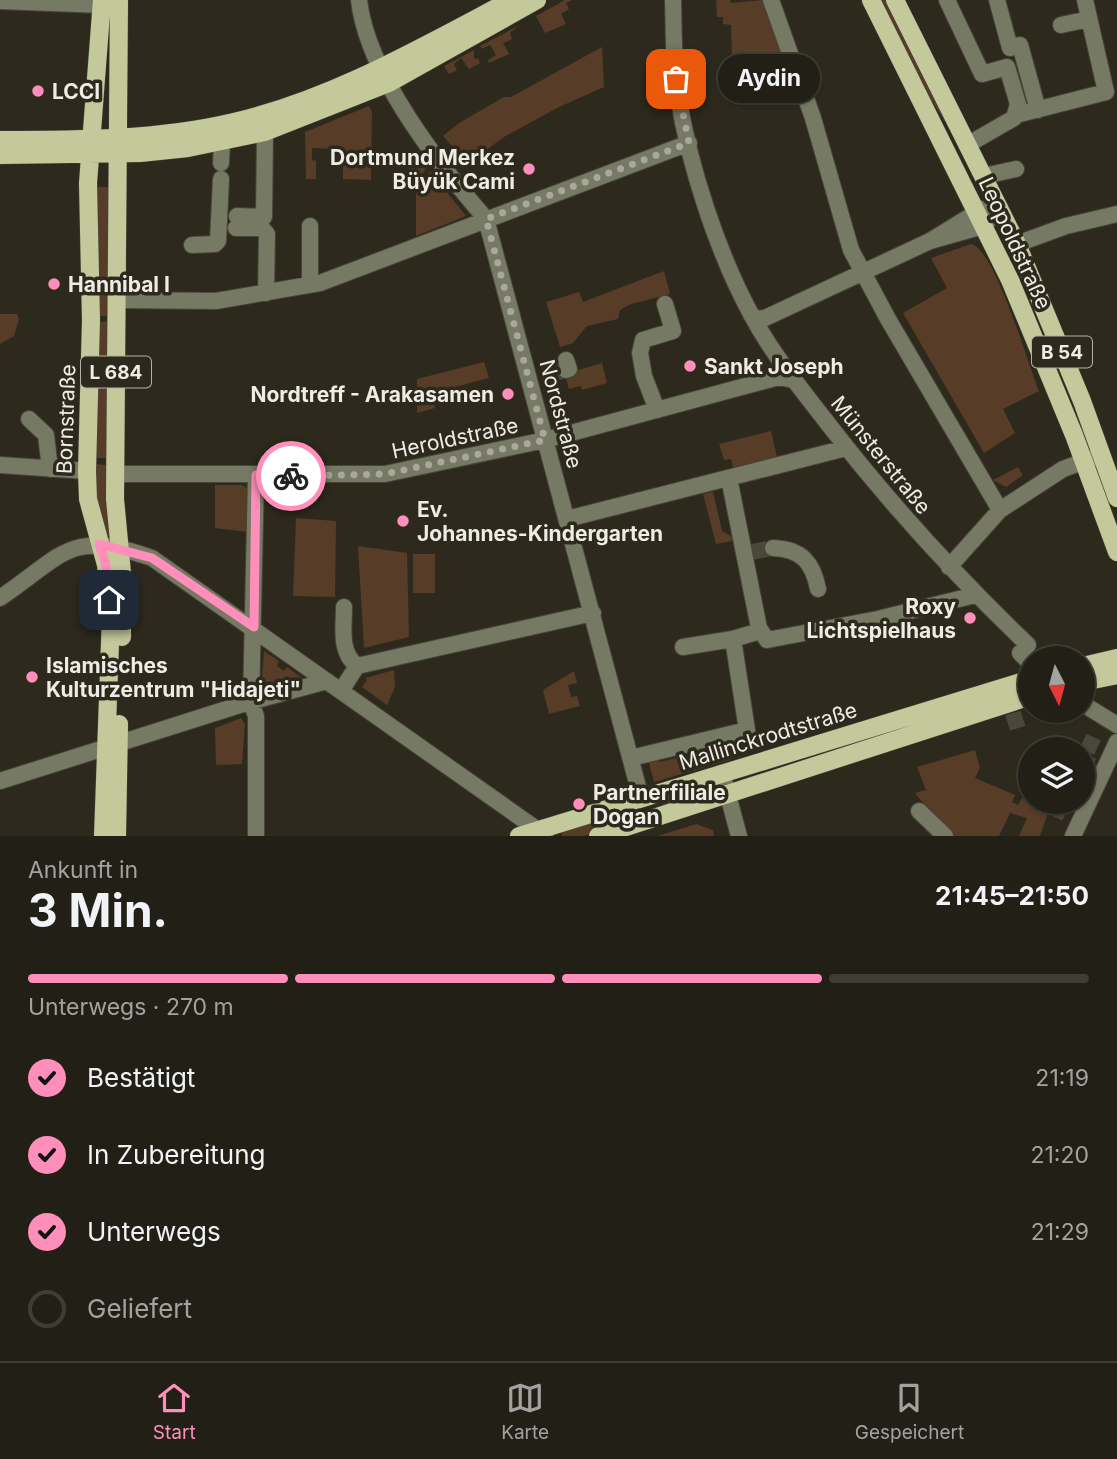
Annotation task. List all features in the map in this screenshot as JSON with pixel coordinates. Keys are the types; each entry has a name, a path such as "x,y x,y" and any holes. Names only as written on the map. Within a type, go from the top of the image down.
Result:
{"main road":[{"name":"Bornstraße","path":"103,836 123,609 115,474 120,145 119,0"},
{"path":"120,145 250,118 385,76 511,0"},
{"path":"0,155 90,146 188,148 265,132 537,0"},
{"name":"Leopoldstraße","path":"871,0 1093,458 1117,498"},
{"name":"Leopoldstraße","path":"895,0 931,66 1017,244 1082,401 1093,458 1117,552"},
{"name":"Bornstraße","path":"102,3 90,146 91,344 86,471 90,511 106,565 111,615 112,745 117,836"},
{"path":"0,141 90,146"},
{"path":"942,142 955,146 967,145"},
{"path":"1096,663 1117,658"},
{"path":"1096,679 1117,674"},
{"name":"Mallinckrodtstraße","path":"598,836 729,794 783,766 1007,702 1018,691"},
{"name":"Mallinckrodtstraße","path":"533,834 722,773 783,766 1018,699"}],"street":[{"name":"Nordstraße","path":"359,0 385,76 431,154 486,219 641,798"},
{"name":"Münsterstraße","path":"673,0 678,97 689,143 707,205 751,314 794,380 893,506 948,567 1027,646"},
{"path":"771,0 813,118 851,250 1000,510"},
{"path":"947,0 982,74 1007,67 1018,104 1017,115"},
{"path":"997,0 1010,48 1020,45 1038,110"},
{"path":"967,145 1017,115 1106,92 1085,0"},
{"path":"0,1 102,3"},
{"path":"1061,25 1089,19"},
{"path":"265,132 264,216 237,222 262,228 267,234 265,293"},
{"path":"192,245 215,244 218,241 222,141"},
{"path":"117,300 216,301 320,283 689,143"},
{"path":"984,176 1016,169"},
{"path":"751,314 757,319 770,315 1000,208"},
{"path":"1017,244 1066,226 1117,214"},
{"path":"310,226 310,283"},
{"path":"657,410 644,376 640,353 643,340 673,331 665,304"},
{"path":"530,381 546,376"},
{"name":"Heroldstraße","path":"115,474 385,474 545,440 779,377 794,380"},
{"path":"29,419 46,435 50,469"},
{"path":"567,519 846,448"},
{"path":"948,567 1000,510 1063,469 1093,458"},
{"path":"0,465 86,471"},
{"path":"256,475 251,703 256,716 256,836"},
{"path":"729,478 748,553 760,631 767,640 878,619 975,595"},
{"path":"0,598 40,572 52,558 78,547 99,544 120,547 152,558 254,627 533,834"},
{"path":"773,548 797,553 808,561 818,589"},
{"path":"344,607 345,651 349,660 357,666"},
{"path":"341,691 357,666 593,613"},
{"path":"683,647 733,639 760,631"},
{"path":"631,758 747,730 733,639"},
{"path":"0,781 327,681"},
{"path":"1096,711 1117,725"},
{"path":"1095,775 1109,748"},
{"path":"722,773 739,836"},
{"path":"919,811 945,836"},
{"path":"1073,836 1077,814"}],"shaded area":[{"path":"565,0 572,0 566,3 569,9 561,14 566,24 545,33 536,16"},
{"path":"716,0 730,0 731,3 762,0 782,52 732,55 731,25 723,24 723,17 717,17"},
{"path":"878,0 888,0 956,140 921,83"},
{"path":"518,26 510,33 512,39 503,43 509,54 489,63 488,60 496,55 490,45 482,49 480,46"},
{"path":"602,47 604,87 559,107 504,137 467,164 443,136 459,123 504,97 511,97"},
{"path":"474,50 474,59 478,58 480,63 469,69 461,58 454,64 457,70 449,74 444,66"},
{"path":"369,106 372,112 371,180 343,179 343,160 335,160 335,149 312,148 312,160 316,161 316,179 306,179 305,132"},
{"path":"416,151 427,167 420,177 410,177 409,168 416,168"},
{"path":"430,171 466,216 416,236 416,190"},
{"path":"93,187 112,187 112,316 96,316"},
{"path":"971,244 990,265 1000,286 1039,391 1003,409 1015,433 984,453 903,313 947,288 931,258"},
{"path":"664,271 670,294 631,304 620,310 618,319 587,326 573,343 560,347 546,302 579,292 583,302"},
{"path":"0,314 17,314 19,319 14,336 0,344"},
{"path":"112,321 109,458 95,458 97,322"},
{"path":"484,362 489,378 432,393 435,408 417,413 417,379"},
{"path":"602,363 607,383 582,390 581,386 569,389 565,374"},
{"path":"771,431 777,457 733,468 731,459 724,460 719,444"},
{"path":"94,464 107,465 113,532 107,537 96,508"},
{"path":"1018,467 1023,475 1006,487 993,480"},
{"path":"215,485 242,485 247,488 247,532 215,528"},
{"path":"713,492 722,531 732,537 732,541 716,544 703,494"},
{"path":"296,518 336,521 335,597 293,596"},
{"path":"358,546 407,553 409,637 364,648"},
{"path":"413,554 435,554 435,593 413,593"},
{"path":"264,651 279,661 277,666 284,671 287,667 302,678 300,682 261,690"},
{"path":"394,670 395,687 387,705 362,687 367,680 365,678"},
{"path":"574,671 577,683 568,685 571,697 577,696 580,706 549,714 543,690"},
{"path":"241,718 245,724 242,764 216,765 215,728"},
{"path":"727,746 730,760 654,782 648,759 657,756 659,762"},
{"path":"975,750 980,768 975,778 1015,795 1012,802 1018,805 1018,814 1048,814 1040,836 1019,836 1027,818 1010,813 999,836 951,836 915,793 926,790 917,767"},
{"path":"712,784 714,793 664,810 660,797"},
{"path":"624,809 628,821 584,836 562,836 562,831"},
{"path":"696,824 713,830 714,836 658,836"}],"tunnel":[{"path":"546,376 566,370"},
{"path":"752,552 773,548"},
{"path":"1013,713 1019,733"},
{"path":"1095,747 1100,749"}],"way so far":[{"path":"291,476 385,474 545,440 486,219 689,143 676,79"}],"place":[{"name":"Aydin","path":"676,79"},
{"name":"LCCI","path":"38,91"},
{"name":"Dortmund Merkez Büyük Cami","path":"529,169"},
{"name":"Hannibal I","path":"54,284"},
{"name":"Sankt Joseph","path":"690,366"},
{"name":"Nordtreff - Arakasamen","path":"508,394"},
{"name":"Ev. Johannes-Kindergarten","path":"403,521"},
{"name":"Roxy Lichtspielhaus","path":"970,618"},
{"name":"Islamisches Kulturzentrum \"Hidajeti\"","path":"32,677"},
{"name":"Partnerfiliale Dogan","path":"579,804"}],"route":[{"path":"109,600 106,565 99,544 120,547 152,558 254,627 256,475 291,476"}]}
